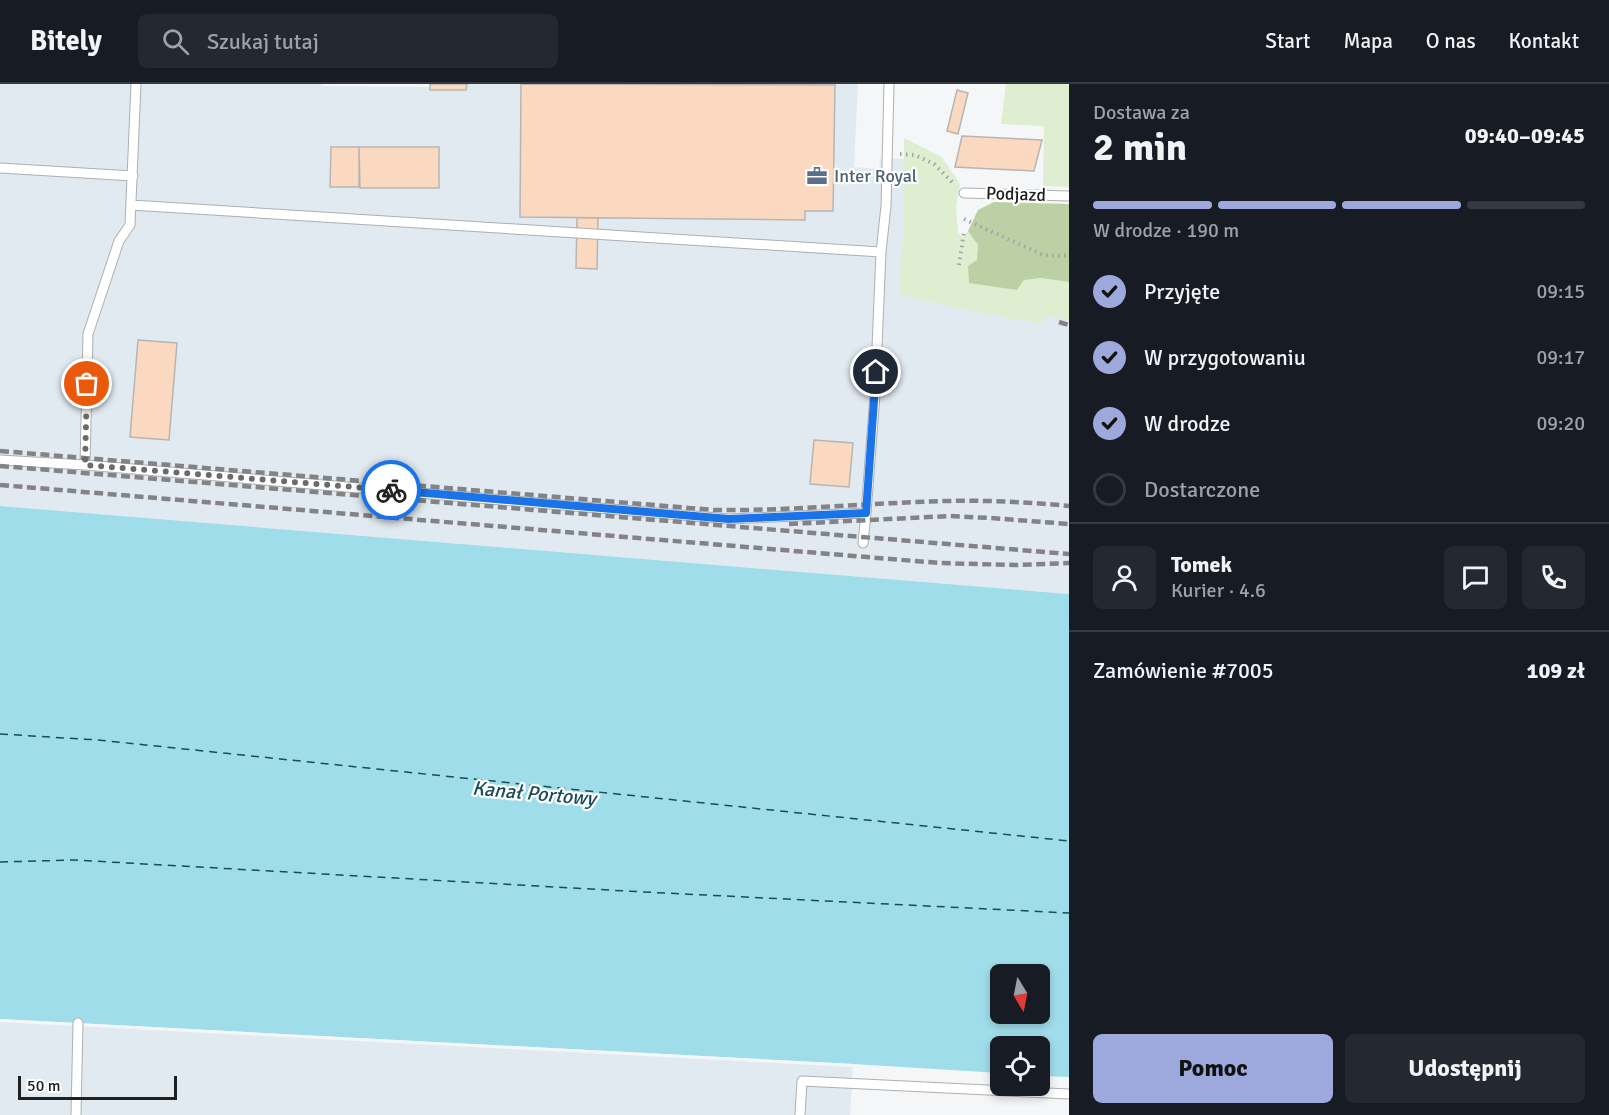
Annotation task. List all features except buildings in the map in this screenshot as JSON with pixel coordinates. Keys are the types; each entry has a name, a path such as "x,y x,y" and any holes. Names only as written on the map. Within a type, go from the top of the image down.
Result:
{"lane":[{"path":"85,465 88,334 119,241 130,225 136,84"},
{"path":"863,543 875,395 881,252 886,206 889,84"},
{"path":"0,168 133,176"},
{"name":"Podjazd","path":"964,192 1069,196"},
{"path":"131,205 881,252"},
{"path":"0,460 85,465 729,519 866,513"},
{"path":"76,1115 78,1023"},
{"path":"800,1115 802,1081 1069,1094"}],"path":[{"path":"907,154 915,155 934,164 964,192"},
{"path":"964,219 1043,255 1069,256"},
{"path":"959,265 964,232"}],"shaded area":[{"path":"0,84 321,84 322,86 430,87 431,90 466,90 467,84 858,84 854,167 879,169 880,159 904,159 904,167 932,266 1069,297 1069,594 0,506"},
{"path":"0,1019 853,1064 850,1115 0,1115"}],"green space":[{"path":"1006,84 1069,84 1069,187 1043,186 1044,126 1001,124"},
{"path":"904,138 942,157 960,184 956,207 958,233 962,237 968,231 978,245 977,260 1017,290 1024,280 1041,278 1069,282 1069,320 1046,316 1041,324 946,306 899,294 904,224"},
{"path":"994,202 1069,204 1069,282 1041,278 1024,280 1017,290 969,283 968,266 977,260 978,245 968,231 978,210"}],"water":[{"name":"Kanał Portowy","path":"0,506 1069,594 1069,1077 1050,1076 1050,1036 990,1036 990,1072 0,1019"}],"pier":[{"path":"0,1019 853,1064 852,1067 0,1022"}],"ferry route":[{"path":"0,734 98,740 1069,841"},
{"path":"0,862 74,860 1069,913"}],"railway":[{"path":"1059,322 1069,325"},
{"path":"0,451 714,510 961,501 1069,506"},
{"path":"0,466 1069,554"},
{"path":"0,485 939,563 1015,565 1069,563"},
{"path":"789,524 950,516 1069,524"}],"way so far":[{"path":"87,384 85,465 391,490"}],"place":[{"name":"Inter Royal","path":"817,176"}],"route":[{"path":"391,490 729,519 866,513 876,372"}]}
